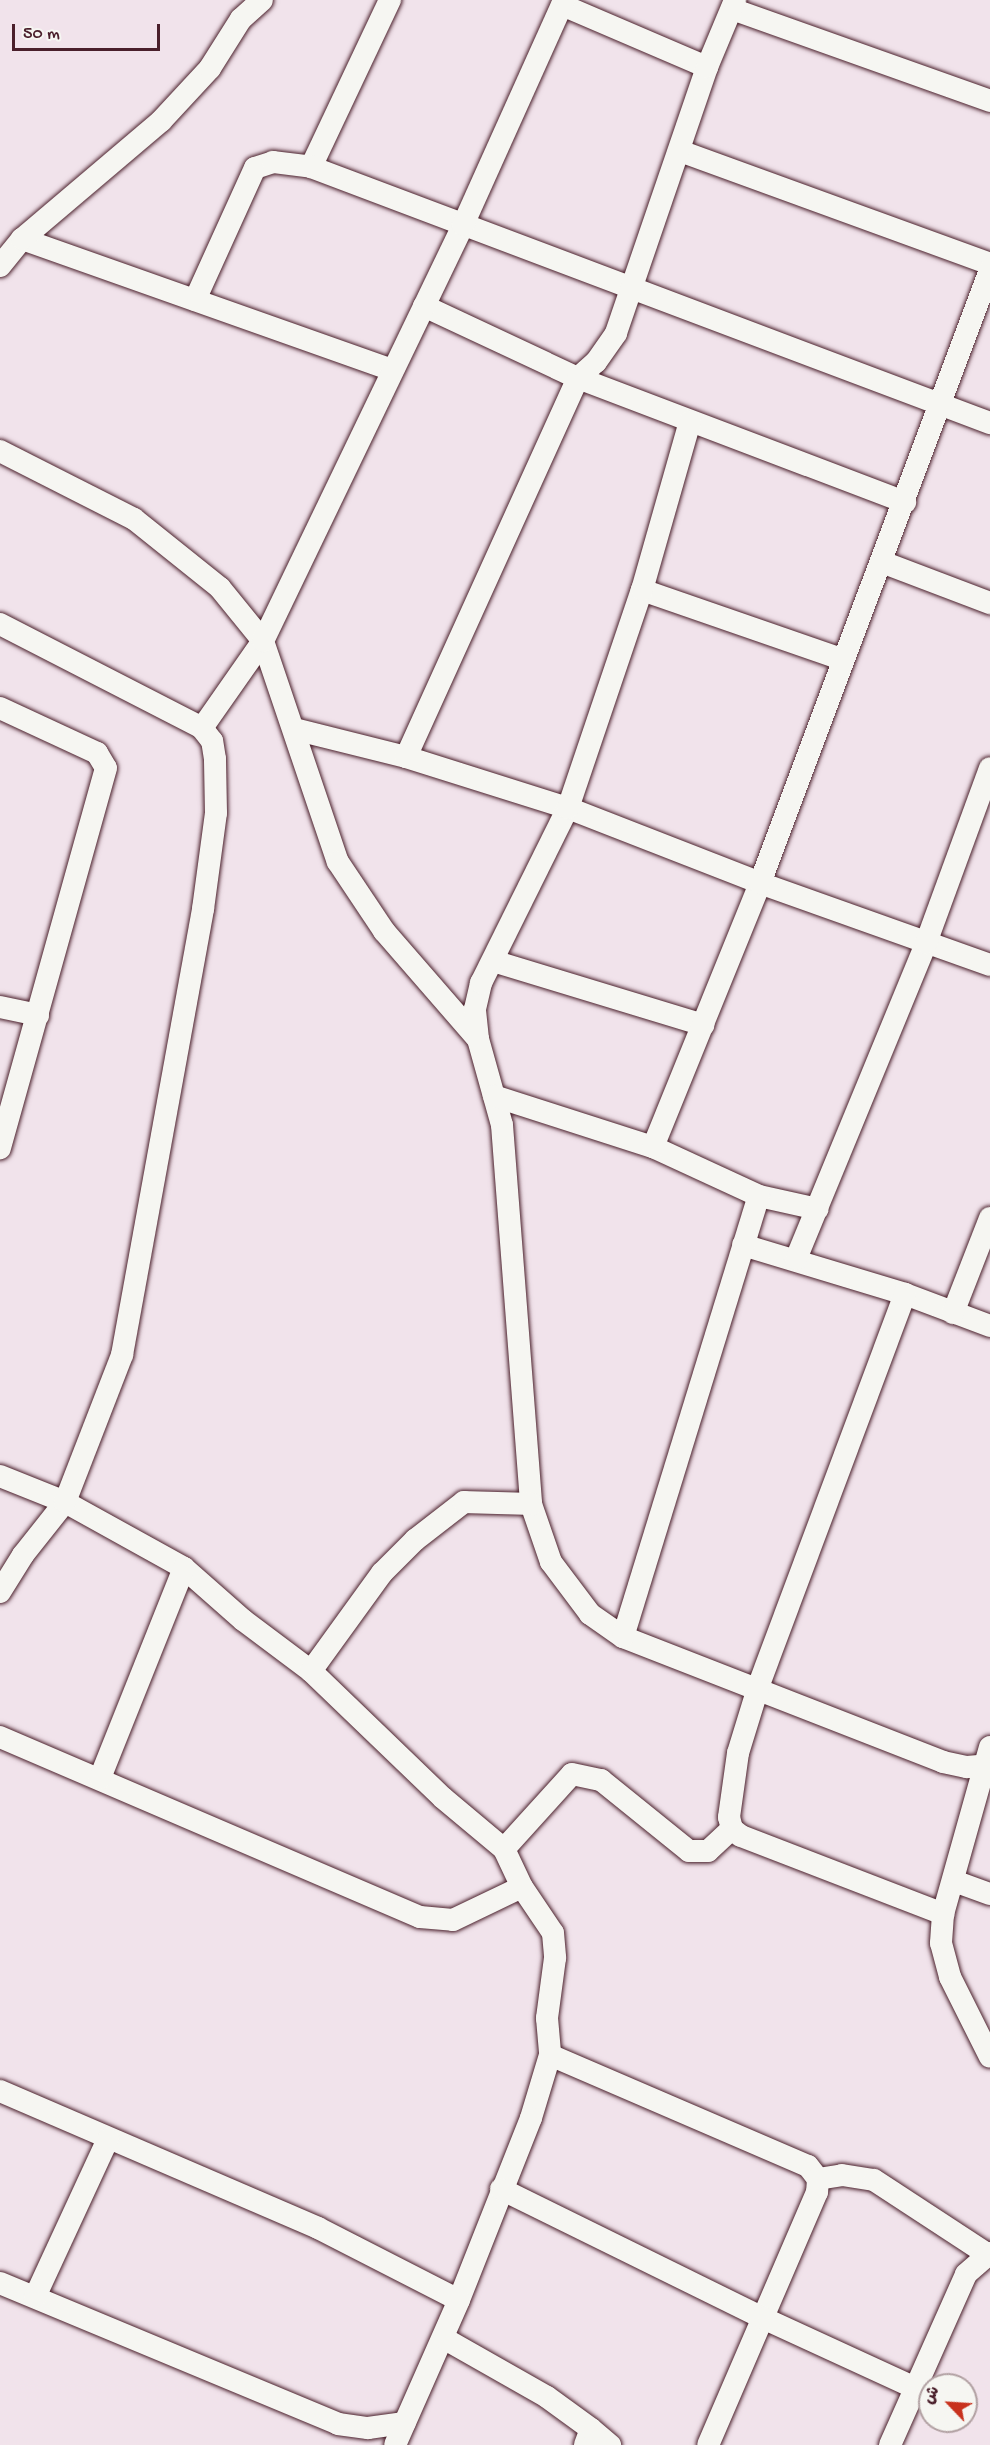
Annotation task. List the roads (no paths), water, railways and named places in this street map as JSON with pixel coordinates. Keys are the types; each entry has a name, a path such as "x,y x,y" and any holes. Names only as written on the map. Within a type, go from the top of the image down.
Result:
{"street":[{"path":"0,266 22,239 161,121 210,69 240,19 262,0"},
{"path":"310,167 390,0"},
{"path":"202,728 263,641 463,225 563,2 707,67"},
{"path":"406,757 578,378 596,362 616,333 628,289 680,151 707,67 733,5 990,101"},
{"path":"680,151 990,264"},
{"path":"195,300 255,168 273,162 310,167 628,289 990,423"},
{"path":"22,239 392,370"},
{"path":"653,1147 760,883 841,659 905,502 990,270"},
{"path":"423,306 578,378 905,502"},
{"path":"690,422 642,590 568,808 481,983 475,1009 478,1039 502,1125 531,1504 551,1562 590,1614 623,1637 943,1762 988,1760 954,1881 942,1914 941,1943 950,1977 990,2058"},
{"path":"0,451 134,519 220,588 263,641 294,729 321,822 338,862 384,931 478,1039"},
{"path":"882,562 990,603"},
{"path":"642,590 841,659"},
{"path":"0,624 202,728 212,741 215,759 216,813 203,909 122,1355 65,1502 2,1583"},
{"path":"0,708 97,753 106,768 0,1148"},
{"path":"294,729 406,757 568,808 760,883 990,965"},
{"path":"796,1259 926,943 990,768"},
{"path":"492,961 703,1025"},
{"path":"0,1007 38,1015"},
{"path":"494,1096 653,1147 759,1196 818,1209"},
{"path":"623,1637 759,1196"},
{"path":"952,1312 990,1218"},
{"path":"743,1245 796,1259 905,1294 990,1326"},
{"path":"732,1829 729,1817 738,1753 758,1688 905,1294"},
{"path":"0,1476 65,1502 184,1568 243,1620 311,1671 443,1798 504,1849 522,1887 553,1933 555,1958 547,2018 550,2055 531,2118 501,2189 444,2339 395,2445"},
{"path":"311,1671 382,1573 415,1540 464,1502 531,1504"},
{"path":"100,1778 184,1568"},
{"path":"0,1737 420,1917 453,1920 522,1887"},
{"path":"504,1849 572,1774 601,1780 689,1851 708,1851 732,1829"},
{"path":"732,1829 942,1914"},
{"path":"954,1881 990,1894"},
{"path":"550,2055 808,2166 818,2179 817,2192 708,2445"},
{"path":"0,2091 318,2228 459,2300"},
{"path":"35,2297 108,2139"},
{"path":"818,2179 842,2175 874,2180 989,2254 966,2274 890,2445"},
{"path":"501,2189 763,2318 915,2388"},
{"path":"0,2283 338,2424 368,2428 405,2423"},
{"path":"444,2339 547,2397 588,2437 610,2445"}]}
